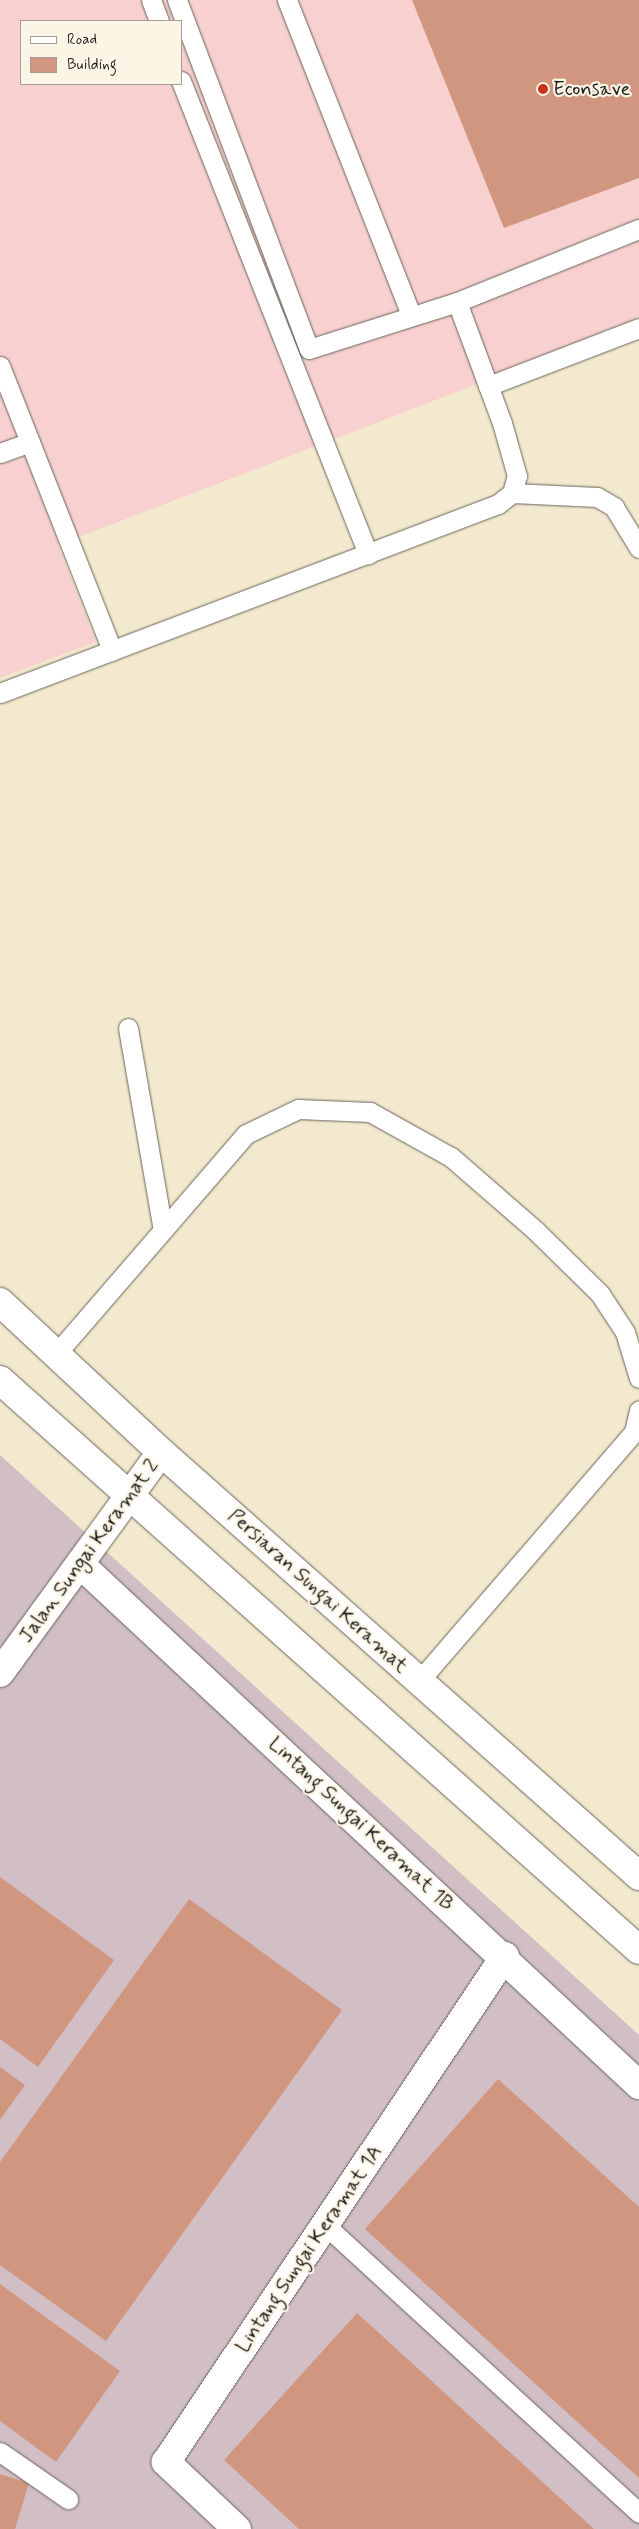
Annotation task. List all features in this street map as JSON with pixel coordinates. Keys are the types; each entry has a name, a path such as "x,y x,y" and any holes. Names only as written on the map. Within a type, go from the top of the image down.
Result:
{"street":[{"name":"Persiaran Sungai Keramat","path":"0,1302 161,1452 639,1876"},
{"path":"0,1380 639,1950"},
{"name":"Jalan Sungai Keramat 2","path":"0,1674 81,1565 161,1452"},
{"name":"Lintang Sungai Keramat 1B","path":"81,1565 505,1956 639,2085"},
{"name":"Lintang Sungai Keramat 1A","path":"237,2529 166,2462 505,1956"}],"lane":[{"path":"150,0 159,20"},
{"path":"176,0 309,349 457,302 639,229"},
{"path":"287,0 412,315"},
{"path":"182,84 368,554"},
{"path":"0,693 498,504 512,493 517,476 488,386 457,302"},
{"path":"488,386 639,328"},
{"path":"0,366 112,651"},
{"path":"0,453 30,442"},
{"path":"512,493 597,497 614,507 639,548"},
{"path":"128,1028 164,1230"},
{"path":"56,1354 246,1134 298,1109 370,1112 450,1157 536,1231 600,1294 625,1332 639,1378"},
{"path":"420,1681 634,1432 639,1411"},
{"path":"325,2225 639,2513"},
{"path":"0,2452 68,2499"}],"shaded area":[{"path":"0,0 639,0 639,322 58,545 96,642 0,678"},
{"path":"0,1455 639,2035 639,2529 0,2529"}],"building":[{"name":"Econsave","path":"412,0 639,0 639,178 504,228"},
{"path":"0,1877 114,1960 38,2067 0,2039"},
{"path":"189,1899 342,2010 106,2341 0,2265 0,2162"},
{"path":"0,2067 25,2085 0,2120"},
{"path":"498,2079 639,2207 639,2478 365,2229"},
{"path":"0,2284 120,2371 56,2462 0,2421"},
{"path":"357,2313 594,2529 299,2529 224,2460"},
{"path":"0,2474 29,2483 15,2529 0,2529"}],"place":[{"name":"Econsave","path":"543,89"}]}
